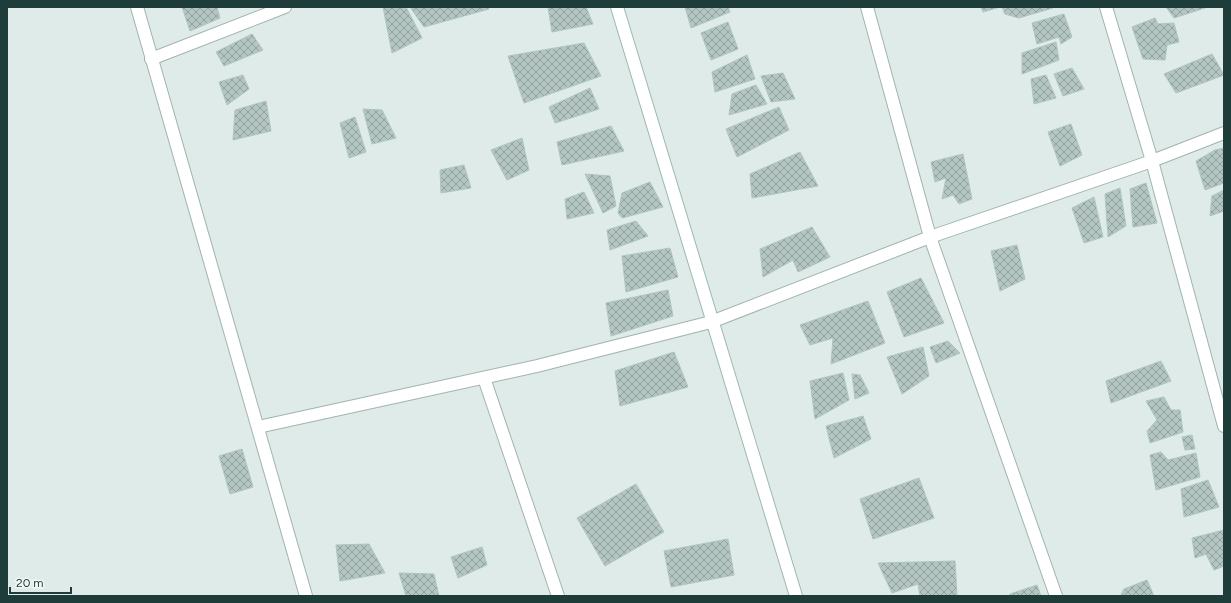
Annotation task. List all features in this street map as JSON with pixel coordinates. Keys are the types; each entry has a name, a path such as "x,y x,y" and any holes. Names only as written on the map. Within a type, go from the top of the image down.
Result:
{"street":[{"path":"137,7 306,596"},
{"path":"151,59 285,7"},
{"path":"617,7 711,322 796,596"},
{"path":"868,7 930,237 1056,596"},
{"path":"1106,7 1152,161 1224,426"},
{"path":"258,427 484,378 711,322 930,237 1152,161 1224,133"},
{"path":"484,378 558,596"}],"building":[{"path":"182,7 217,7 220,18 190,31"},
{"path":"383,7 406,7 422,38 392,53"},
{"path":"410,7 488,7 489,9 424,27"},
{"path":"548,7 586,7 593,24 552,32"},
{"path":"685,7 728,7 730,12 691,28"},
{"path":"981,7 1000,7 983,12"},
{"path":"1002,7 1053,8 1019,18 1005,14"},
{"path":"1166,7 1208,7 1174,18"},
{"path":"1064,14 1072,37 1061,44 1059,37 1037,44 1032,23"},
{"path":"1155,18 1158,24 1174,23 1179,42 1167,45 1165,60 1143,59 1132,27"},
{"path":"728,22 738,49 711,60 701,33"},
{"path":"252,34 263,50 224,66 216,52"},
{"path":"1056,42 1059,60 1022,74 1022,53"},
{"path":"584,43 601,76 524,103 508,56"},
{"path":"1212,54 1224,75 1176,93 1164,74"},
{"path":"747,55 755,79 715,92 712,72"},
{"path":"1072,68 1084,89 1063,96 1054,74"},
{"path":"783,73 795,99 771,102 761,76"},
{"path":"243,75 249,89 227,105 219,82"},
{"path":"1046,75 1056,98 1034,104 1031,79"},
{"path":"756,85 767,104 729,115 732,94"},
{"path":"590,88 599,109 555,123 549,107"},
{"path":"266,101 271,131 233,140 235,110"},
{"path":"779,107 789,130 737,157 726,129"},
{"path":"363,109 382,110 396,138 372,144"},
{"path":"355,117 366,152 349,158 340,123"},
{"path":"1071,124 1082,155 1060,166 1048,132"},
{"path":"611,126 624,151 562,165 557,142"},
{"path":"522,138 529,170 507,180 491,150"},
{"path":"1224,148 1224,183 1205,190 1196,161 1215,150"},
{"path":"800,152 818,186 752,198 750,174"},
{"path":"963,154 972,199 959,204 953,195 942,199 946,178 935,182 931,162"},
{"path":"464,165 471,188 441,193 440,170"},
{"path":"585,174 610,176 616,206 603,213"},
{"path":"650,182 663,207 622,218 618,213 622,193"},
{"path":"1146,183 1157,223 1133,227 1130,189"},
{"path":"1120,188 1126,226 1108,237 1105,194"},
{"path":"1224,190 1224,211 1210,216 1212,196"},
{"path":"584,192 594,213 567,219 565,199"},
{"path":"1094,197 1103,237 1084,243 1072,208"},
{"path":"636,221 648,236 610,250 607,230"},
{"path":"812,227 830,257 798,272 793,260 763,277 760,249"},
{"path":"1017,245 1025,279 1000,291 991,251"},
{"path":"670,248 678,277 626,292 622,256"},
{"path":"921,278 944,323 904,337 887,292"},
{"path":"668,290 673,316 611,336 606,303"},
{"path":"868,301 885,343 831,364 833,338 810,345 800,325"},
{"path":"948,341 960,353 936,363 930,347"},
{"path":"923,347 929,376 902,394 887,357"},
{"path":"674,352 688,387 620,406 615,371"},
{"path":"1161,361 1171,381 1111,403 1106,381"},
{"path":"843,373 849,400 815,419 810,381"},
{"path":"852,374 860,375 869,393 855,399"},
{"path":"1164,397 1171,410 1180,410 1183,432 1150,443 1147,431 1157,420 1146,401"},
{"path":"863,416 871,439 834,458 826,426"},
{"path":"1192,435 1195,449 1185,450 1182,437"},
{"path":"242,449 253,487 230,494 219,456"},
{"path":"1161,452 1168,460 1196,453 1200,477 1156,490 1150,455"},
{"path":"919,478 934,518 873,539 860,499"},
{"path":"1208,480 1219,507 1184,517 1181,489"},
{"path":"636,484 664,532 605,566 577,518"},
{"path":"1224,530 1224,566 1214,570 1206,554 1195,558 1192,538"},
{"path":"728,539 734,575 671,587 664,551"},
{"path":"369,544 385,573 340,581 336,545"},
{"path":"482,547 487,565 458,578 451,557"},
{"path":"955,561 957,595 954,596 920,596 918,584 892,593 878,563"},
{"path":"399,573 434,574 439,596 406,596"},
{"path":"1147,580 1154,596 1121,595 1124,589"},
{"path":"1037,585 1041,596 1010,596 1010,594"}]}
